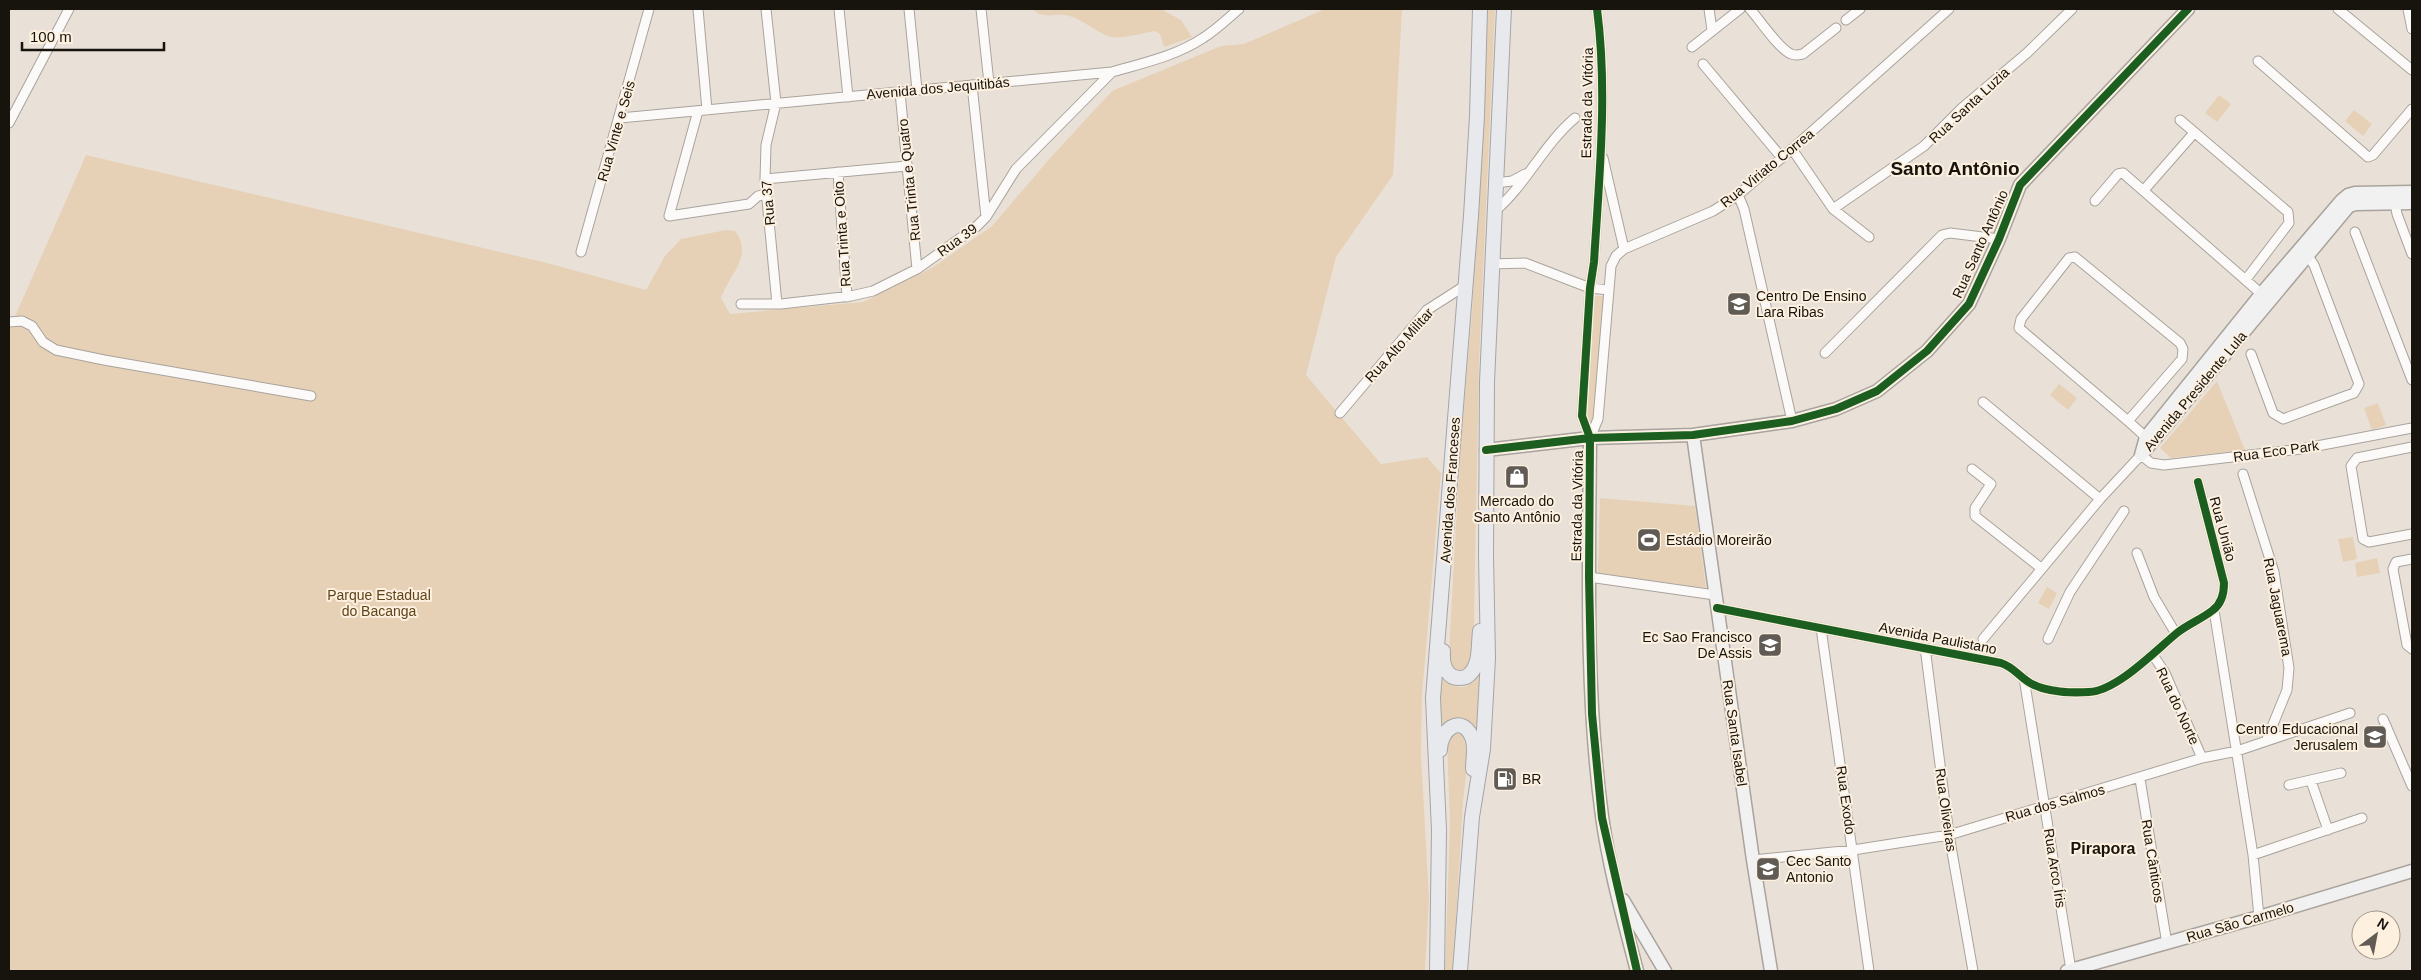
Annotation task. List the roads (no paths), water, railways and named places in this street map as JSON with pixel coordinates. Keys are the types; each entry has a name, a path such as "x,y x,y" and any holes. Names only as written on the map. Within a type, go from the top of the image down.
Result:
{"main road":[{"path":"1472,817 1483,749 1487,678 1486,450 1491,264 1504,9"},
{"name":"Avenida dos Franceses","path":"1437,971 1439,830 1433,698 1447,545 1477,116 1477,13"},
{"path":"1447,545 1443,663 1449,674 1457,678 1469,675 1476,663 1486,556"},
{"path":"1439,830 1440,742 1445,732 1455,725 1467,730 1473,742 1472,817 1460,971"}],"street":[{"path":"9,123 69,9"},
{"name":"Rua Vinte e Seis","path":"581,252 649,9"},
{"path":"698,9 702,110 669,216 748,204 758,196 767,194"},
{"name":"Rua 37","path":"766,9 776,104 766,145 766,179 777,304"},
{"path":"839,9 848,97"},
{"path":"909,9 917,90"},
{"path":"981,9 988,83"},
{"name":"Avenida dos Jequitibás","path":"620,118 1112,72 1159,58 1192,44 1223,24 1239,9"},
{"name":"Estrada da Vitória","path":"1596,9 1603,80 1594,262 1590,288 1582,416 1590,438 1589,577 1592,714 1602,818 1637,971"},
{"path":"1709,9 1712,30"},
{"path":"1692,47 1740,9"},
{"path":"1750,9 1791,54 1803,54 1836,28"},
{"path":"1846,20 1860,9"},
{"name":"Rua Viriato Correa","path":"1624,249 1713,211 1738,195 1949,9"},
{"name":"Rua Santa Luzia","path":"1833,209 1924,146 1967,104 2027,53 2072,9"},
{"name":"Rua Santo Antônio","path":"1486,450 1590,438 1693,435 1792,421 1836,409 1877,391 1927,352 1969,304 1999,239 2020,185 2188,9"},
{"path":"2338,9 2412,70"},
{"path":"2408,9 2412,29"},
{"path":"2258,61 2368,157 2374,155 2412,109"},
{"path":"1703,64 1782,158"},
{"name":"Rua 39","path":"742,304 777,304 847,297 873,291 917,269 976,227 986,217 1016,169 1112,72"},
{"path":"972,85 986,217"},
{"name":"Rua Trinta e Quatro","path":"900,92 917,269"},
{"path":"1494,212 1509,198 1565,126 1575,118"},
{"path":"2180,120 2288,212 2290,216 2289,223 2247,278"},
{"path":"2144,190 2194,133"},
{"path":"1590,438 1598,420 1611,266 1616,256 1624,249 1600,148"},
{"path":"1792,149 1833,209 1869,237"},
{"name":"Rua Trinta e Oito","path":"766,179 907,166"},
{"name":"Rua Trinta e Oito","path":"838,172 847,297"},
{"path":"1495,183 1512,181 1528,173"},
{"path":"2094,201 2120,173 2144,190 2247,278 2266,298"},
{"name":"Avenida Presidente Lula","path":"2394,198 2412,192"},
{"path":"1738,195 1746,217 1792,421"},
{"name":"Avenida Presidente Lula","path":"2141,456 2149,439 2305,252 2348,195 2394,198 2412,203"},
{"path":"2394,198 2412,254"},
{"path":"2355,232 2412,380"},
{"path":"1825,353 1942,235 1950,233 1999,239"},
{"path":"2251,354 2273,414 2277,418 2283,419 2354,393 2358,389 2359,384 2305,252"},
{"path":"2128,421 2182,358 2183,349 2180,343 2078,258 2072,256 2021,319 2019,328 2149,439"},
{"path":"1491,264 1511,262 1537,266 1590,288 1609,290"},
{"name":"Rua Alto Militar","path":"1340,413 1427,310 1466,285"},
{"path":"9,322 22,321 32,326 43,342 56,350 311,396"},
{"path":"1983,402 2100,499"},
{"name":"Rua Eco Park","path":"2141,456 2152,463 2164,465 2301,450 2412,428"},
{"name":"Rua Santa Isabel","path":"1693,435 1753,860 1771,971"},
{"path":"2412,447 2357,458 2351,466 2363,539 2369,542 2412,534"},
{"path":"1983,639 2100,499 2141,456"},
{"path":"1972,469 1991,484 1975,508 1975,516 2041,568"},
{"name":"Rua Jaguarema","path":"2243,474 2274,572 2289,668 2287,690 2267,740"},
{"name":"Rua União","path":"2198,482 2224,583 2223,594 2214,610"},
{"path":"2048,639 2070,592 2124,511"},
{"path":"2137,553 2154,597 2176,634"},
{"path":"2412,559 2396,562 2393,569 2407,645 2412,649"},
{"path":"1589,577 1715,595"},
{"name":"Avenida Paulistano","path":"1717,608 2009,666 2033,684 2056,690 2090,692 2109,686 2153,655 2176,634 2214,610"},
{"path":"2214,610 2253,854 2259,917"},
{"name":"Rua Exodo","path":"1821,628 1870,971"},
{"name":"Rua Oliveiras","path":"1925,648 1949,835 1973,971"},
{"name":"Rua do Norte","path":"2153,655 2165,673 2202,758"},
{"name":"Rua Arco Íris","path":"2024,678 2046,805 2069,971"},
{"name":"Rua dos Salmos","path":"1753,860 1853,850 1949,835 2140,779 2202,758 2237,751 2350,713"},
{"path":"2383,719 2412,786"},
{"path":"2289,785 2341,773"},
{"name":"Rua Cânticos","path":"2140,779 2167,944"},
{"path":"2311,781 2328,830"},
{"path":"2253,854 2362,818"},
{"name":"Rua São Carmelo","path":"2069,971 2167,944 2412,871"},
{"path":"1618,892 1665,971"}],"place":[{"name":"Centro De Ensino Lara Ribas","path":"1739,304"},
{"name":"Mercado do Santo Antônio","path":"1517,477"},
{"name":"Estádio Moreirão","path":"1649,540"},
{"name":"Ec Sao Francisco De Assis","path":"1770,645"},
{"name":"Centro Educacional Jerusalem","path":"2375,737"},
{"name":"BR","path":"1505,779"},
{"name":"Cec Santo Antonio","path":"1768,869"}],"district":[{"name":"Santo Antônio","path":"1955,168"},
{"name":"Pirapora","path":"2103,848"}],"park label":[{"name":"Parque Estadual do Bacanga","path":"379,604"}]}
